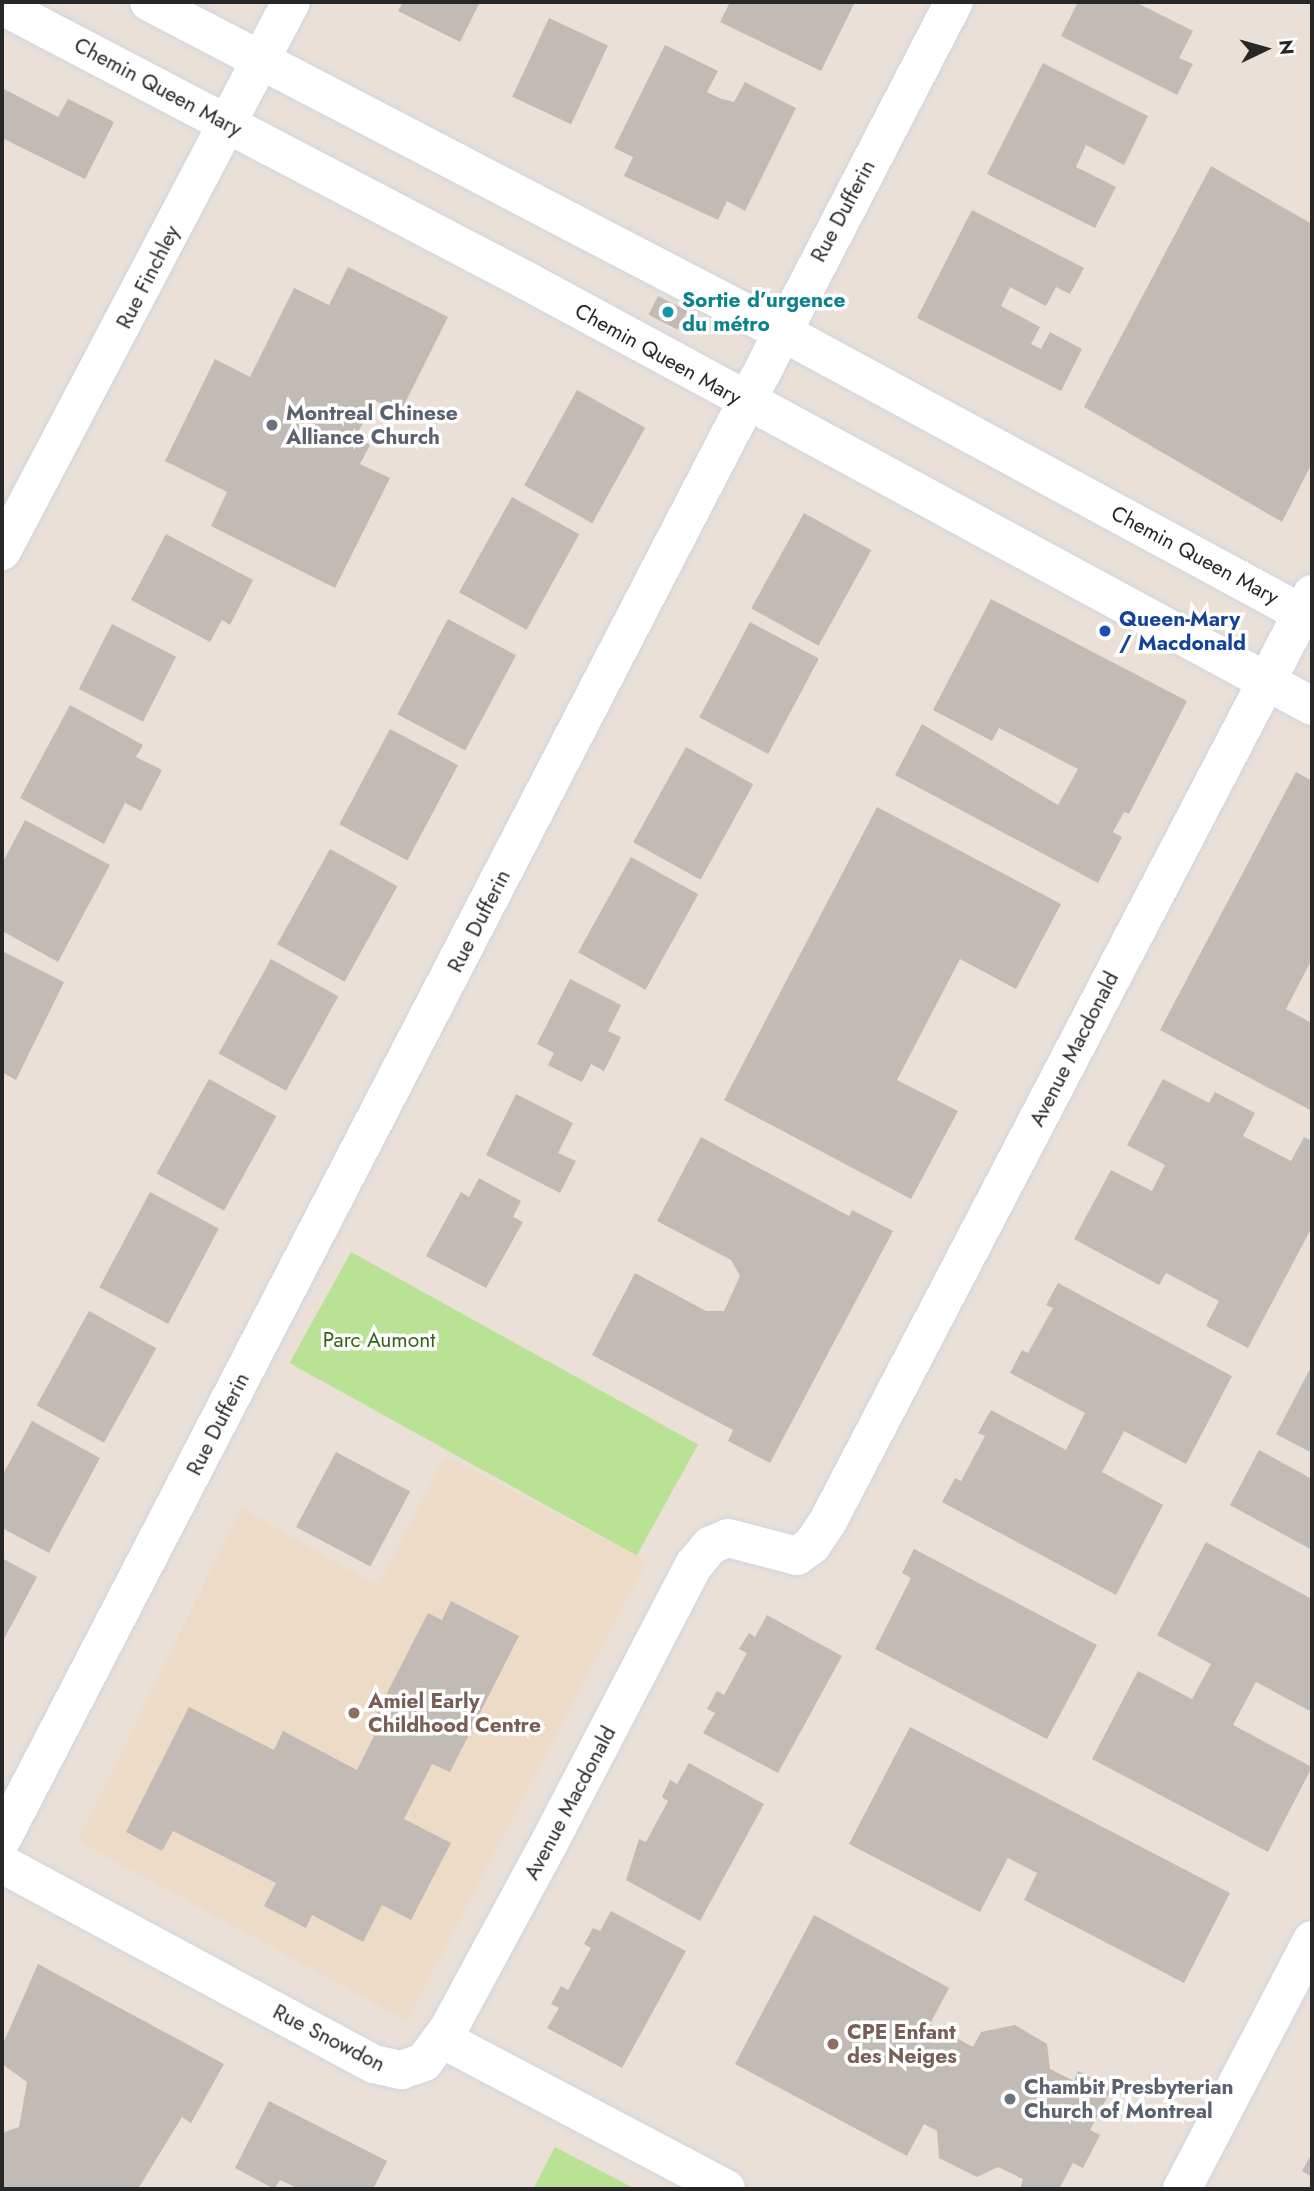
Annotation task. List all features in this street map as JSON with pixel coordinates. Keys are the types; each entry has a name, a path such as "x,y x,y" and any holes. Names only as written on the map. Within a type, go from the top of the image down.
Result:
{"street":[{"name":"Chemin Queen Mary","path":"149,2 1309,608"},
{"name":"Rue Finchley","path":"2,551 291,2"},
{"name":"Rue Dufferin","path":"2,1839 748,405 954,2"},
{"name":"Chemin Queen Mary","path":"2,6 527,281 748,405 1312,706"},
{"name":"Avenue Macdonald","path":"442,2039 694,1565 710,1545 728,1538 746,1539 786,1555 806,1552 836,1505 1265,681 1309,608"},
{"name":"Rue Snowdon","path":"2,1864 374,2064 412,2068 442,2039"},
{"path":"1182,2189 1312,1940"},
{"path":"442,2039 726,2189"}],"shaded area":[{"name":"Amiel Early Childhood Centre","path":"445,1456 647,1561 407,2021 78,1841 241,1508 378,1586"}],"green space":[{"name":"Parc Aumont","path":"351,1252 698,1444 637,1556 289,1363"},
{"path":"555,2147 630,2186 628,2189 533,2189"}],"building":[{"path":"403,2 480,2 460,42 398,11"},
{"path":"730,2 855,2 821,71 720,22"},
{"path":"1078,2 1135,2 1193,31 1179,58 1193,64 1177,95 1061,36"},
{"path":"549,18 608,45 571,124 512,97"},
{"path":"665,45 718,71 707,92 719,98 734,102 745,82 796,108 745,211 727,201 718,220 624,176 633,157 614,148"},
{"path":"1043,63 1148,116 1124,165 1086,145 1076,167 1116,187 1095,228 987,174"},
{"path":"2,88 58,117 68,99 114,122 85,179 2,138"},
{"path":"1211,166 1312,224 1312,463 1282,522 1084,407"},
{"path":"972,210 1084,268 1070,294 1056,287 1046,306 1010,287 1001,306 1040,327 1031,344 1041,349 1050,332 1082,349 1061,391 917,318"},
{"name":"Montreal Chinese Alliance Church","path":"348,267 448,317 400,413 374,400 356,437 370,445 360,464 390,478 335,588 211,526 227,492 165,461 215,359 250,377 294,288 329,305"},
{"name":"Sortie d’urgence du métro","path":"658,296 687,311 678,330 648,315"},
{"path":"577,390 645,428 592,523 524,485"},
{"path":"512,497 579,534 527,630 459,592"},
{"path":"804,513 871,550 819,646 751,608"},
{"path":"166,534 253,580 230,625 222,620 210,642 131,600"},
{"path":"991,599 1187,701 1129,814 1124,812 1113,832 1122,837 1098,883 895,775 922,724 1058,805 1078,769 999,728 992,741 933,710"},
{"path":"448,619 516,655 465,751 397,714"},
{"path":"750,622 819,659 768,754 699,717"},
{"path":"112,624 176,657 143,722 79,689"},
{"path":"70,705 143,745 136,757 162,770 141,811 125,803 104,844 20,798"},
{"path":"390,729 458,765 407,861 339,824"},
{"path":"686,747 753,784 701,880 633,842"},
{"path":"1296,772 1312,781 1312,959 1286,1009 1310,1022 1312,1017 1312,1111 1160,1030"},
{"path":"877,807 1061,904 1016,989 960,959 897,1080 958,1111 911,1199 724,1100"},
{"path":"25,820 110,865 58,962 2,931 2,864"},
{"path":"330,849 397,886 345,982 277,944"},
{"path":"631,857 698,894 646,990 578,952"},
{"path":"2,951 64,982 16,1080 2,1072"},
{"path":"271,959 338,996 286,1091 219,1053"},
{"path":"570,979 621,1005 608,1031 621,1037 604,1071 591,1064 582,1082 548,1065 554,1053 537,1044"},
{"path":"209,1079 276,1116 224,1211 157,1173"},
{"path":"1163,1079 1209,1103 1215,1092 1255,1113 1243,1136 1291,1161 1304,1137 1312,1141 1312,1227 1248,1348 1206,1326 1219,1301 1166,1273 1159,1285 1074,1239 1111,1170 1152,1191 1165,1165 1127,1145"},
{"path":"516,1094 573,1123 558,1153 576,1161 560,1193 486,1155"},
{"path":"701,1137 849,1216 852,1210 893,1231 770,1463 728,1441 733,1430 592,1355 635,1273 706,1311 724,1311 740,1276 731,1260 657,1221"},
{"path":"479,1178 521,1201 513,1217 523,1222 486,1288 426,1256 461,1192 469,1197"},
{"path":"150,1192 219,1229 168,1324 99,1287"},
{"path":"1058,1283 1232,1376 1186,1464 1124,1431 1102,1472 1163,1505 1116,1595 942,1502 955,1478 961,1481 985,1436 978,1433 991,1410 1066,1450 1085,1413 1010,1373 1022,1350 1028,1353 1053,1308 1046,1305"},
{"path":"89,1311 156,1348 104,1443 37,1405"},
{"path":"1312,1365 1312,1453 1276,1434"},
{"path":"32,1421 100,1458 49,1553 2,1528 2,1476"},
{"path":"1259,1450 1312,1479 1312,1550 1230,1505"},
{"path":"336,1452 410,1491 370,1566 296,1527"},
{"path":"1206,1542 1312,1599 1312,1712 1256,1682 1233,1725 1312,1767 1268,1852 1092,1759 1138,1671 1192,1699 1211,1664 1157,1635"},
{"path":"914,1549 1097,1645 1047,1739 875,1649 911,1578 902,1573"},
{"path":"2,1558 37,1577 2,1643"},
{"path":"451,1601 519,1636 450,1772 432,1764 404,1819 451,1843 411,1920 382,1905 363,1942 312,1915 306,1928 264,1906 276,1883 173,1831 162,1851 126,1832 189,1707 274,1750 283,1731 357,1770 374,1736 367,1732 428,1613 442,1620"},
{"path":"767,1615 842,1656 778,1773 703,1733 715,1713 707,1709 717,1691 724,1695 747,1653 739,1649 749,1633 755,1637"},
{"path":"910,1727 1230,1893 1184,1983 1024,1900 1037,1873 1008,1858 980,1912 849,1844"},
{"path":"689,1763 764,1804 700,1921 626,1880 639,1839 646,1842 668,1801 662,1797 670,1780 677,1784"},
{"path":"611,1911 686,1951 622,2068 547,2028 559,2008 551,2004 561,1986 568,1990 591,1948 584,1944 593,1928 600,1931"},
{"path":"814,1915 949,1988 930,2024 973,2047 981,2032 1015,2025 1047,2044 1050,2069 1074,2081 1078,2071 1112,2088 1090,2130 1100,2135 1083,2168 1073,2163 1059,2189 1020,2189 1023,2179 998,2167 977,2177 939,2158 937,2131 924,2124 907,2156 735,2064"},
{"path":"38,1964 224,2064 191,2123 182,2117 138,2189 2,2189 2,2133 19,2127 27,2082 2,2064 2,2046"},
{"path":"269,2101 387,2161 373,2189 299,2189 280,2180 274,2189 235,2168"},
{"path":"1312,2153 1312,2177 1302,2171"}],"place":[{"name":"Sortie d’urgence du métro","path":"668,312"},
{"name":"Montreal Chinese Alliance Church","path":"272,425"},
{"name":"Queen-Mary / Macdonald","path":"1105,631"},
{"name":"Amiel Early Childhood Centre","path":"354,1713"},
{"name":"CPE Enfant des Neiges","path":"833,2044"},
{"name":"Chambit Presbyterian Church of Montreal","path":"1010,2099"}]}
